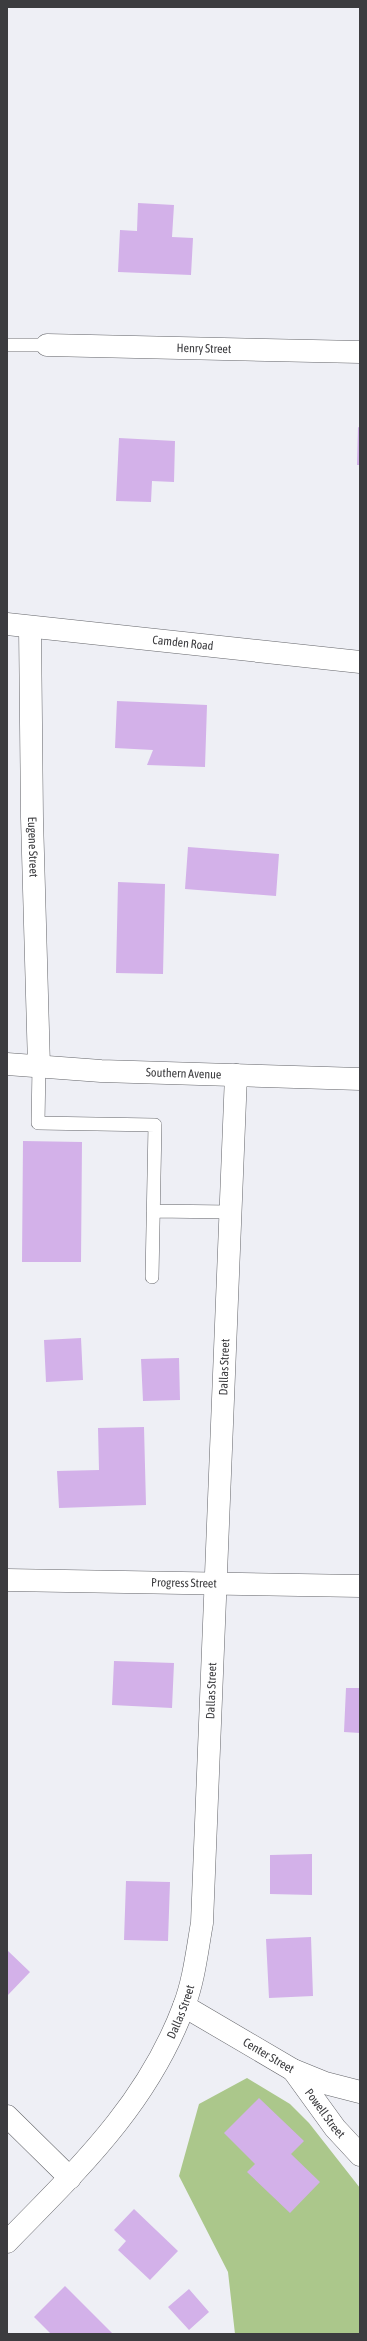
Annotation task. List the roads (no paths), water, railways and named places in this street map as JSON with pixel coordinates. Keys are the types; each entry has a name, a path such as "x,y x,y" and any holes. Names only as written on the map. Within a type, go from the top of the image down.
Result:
{"street":[{"name":"Henry Street","path":"47,345 360,352"},
{"name":"Camden Road","path":"7,624 360,662"},
{"name":"Eugene Street","path":"30,627 32,818 39,1066"},
{"name":"Southern Avenue","path":"7,1064 100,1071 360,1079"},
{"name":"Dallas Street","path":"7,2242 70,2178 118,2124 152,2074 184,2006 194,1968 202,1923 236,1075"},
{"name":"Progress Street","path":"7,1580 215,1585 360,1586"},
{"name":"Center Street","path":"184,2006 293,2070 324,2083 360,2092"},
{"name":"Powell Street","path":"293,2070 335,2128 360,2155"},
{"path":"7,2116 70,2178"}],"lane":[{"path":"7,345 47,345"},
{"path":"39,1066 38,1123 155,1125 152,1277"},
{"path":"153,1211 230,1212"}]}
